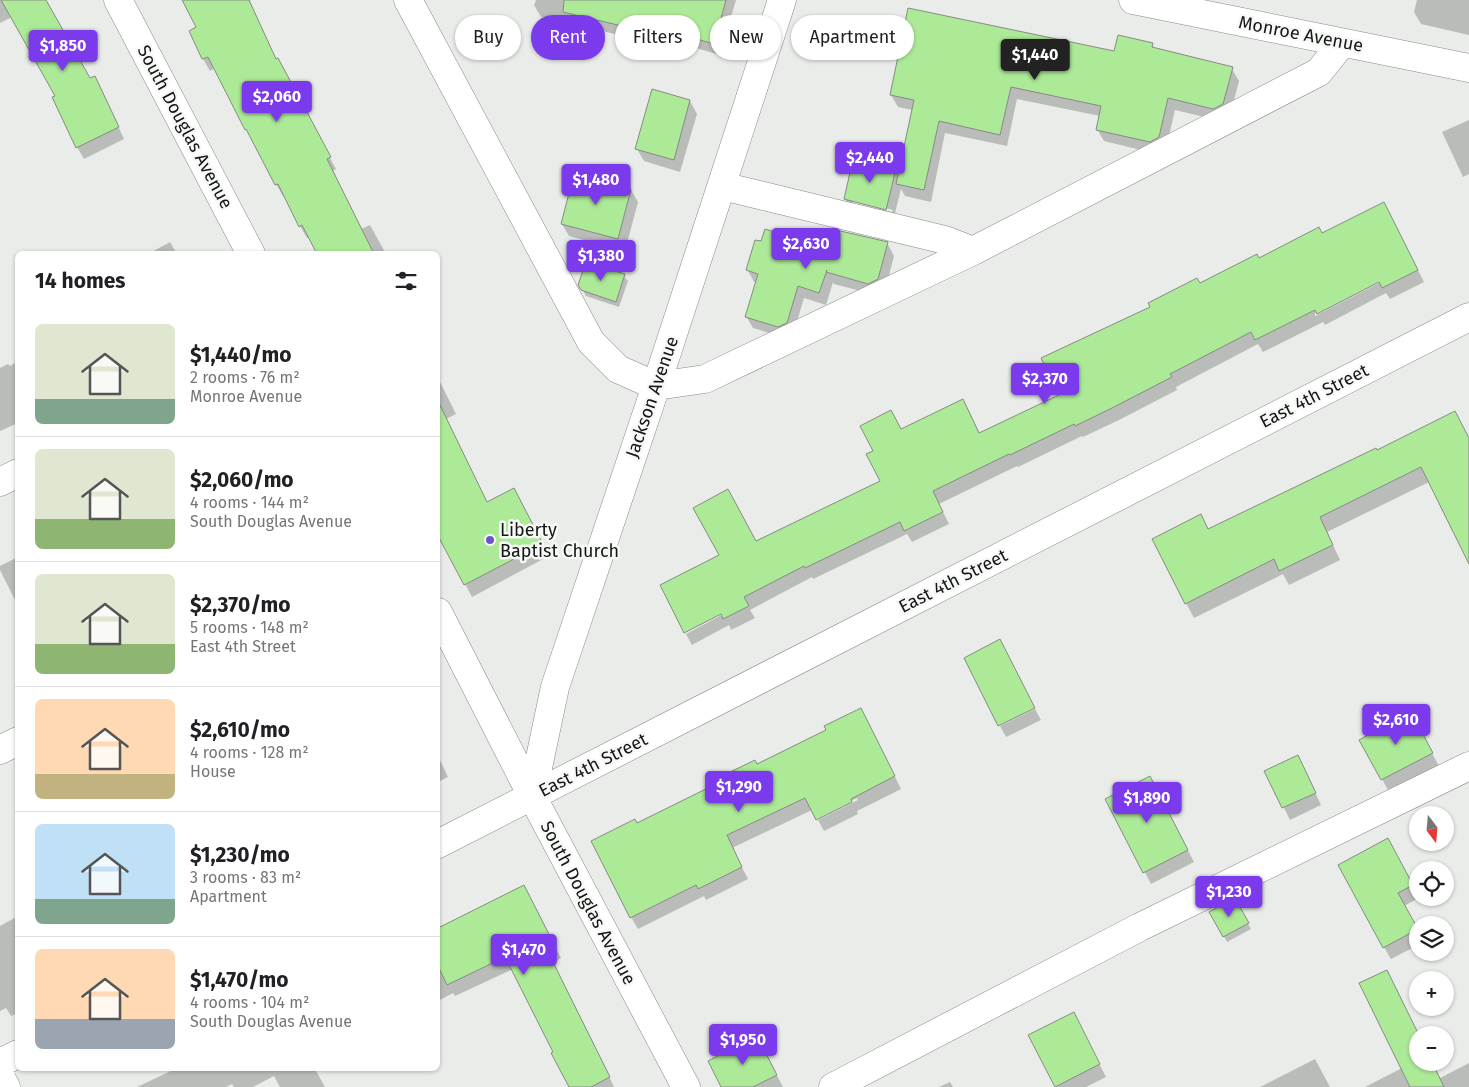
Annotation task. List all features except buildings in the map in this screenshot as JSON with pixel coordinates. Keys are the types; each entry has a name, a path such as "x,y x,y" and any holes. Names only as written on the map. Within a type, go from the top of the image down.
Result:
{"street":[{"name":"South Douglas Avenue","path":"118,0 249,251"},
{"path":"408,0 591,342 618,370 656,386 705,378 974,251 1319,72 1342,43"},
{"name":"Jackson Avenue","path":"532,796 555,687 782,0"},
{"name":"Monroe Avenue","path":"1133,0 1469,68"},
{"path":"722,186 945,240 974,251"},
{"name":"East 4th Street","path":"440,843 1469,317"},
{"path":"0,482 15,474"},
{"name":"South Douglas Avenue","path":"440,616 532,796 686,1087"},
{"path":"0,750 15,742"},
{"path":"833,1087 1140,928 1469,766"},
{"path":"0,1063 15,1056"},
{"path":"0,1076 6,1087"}],"place":[{"name":"Liberty Baptist Church","path":"490,540"}]}
